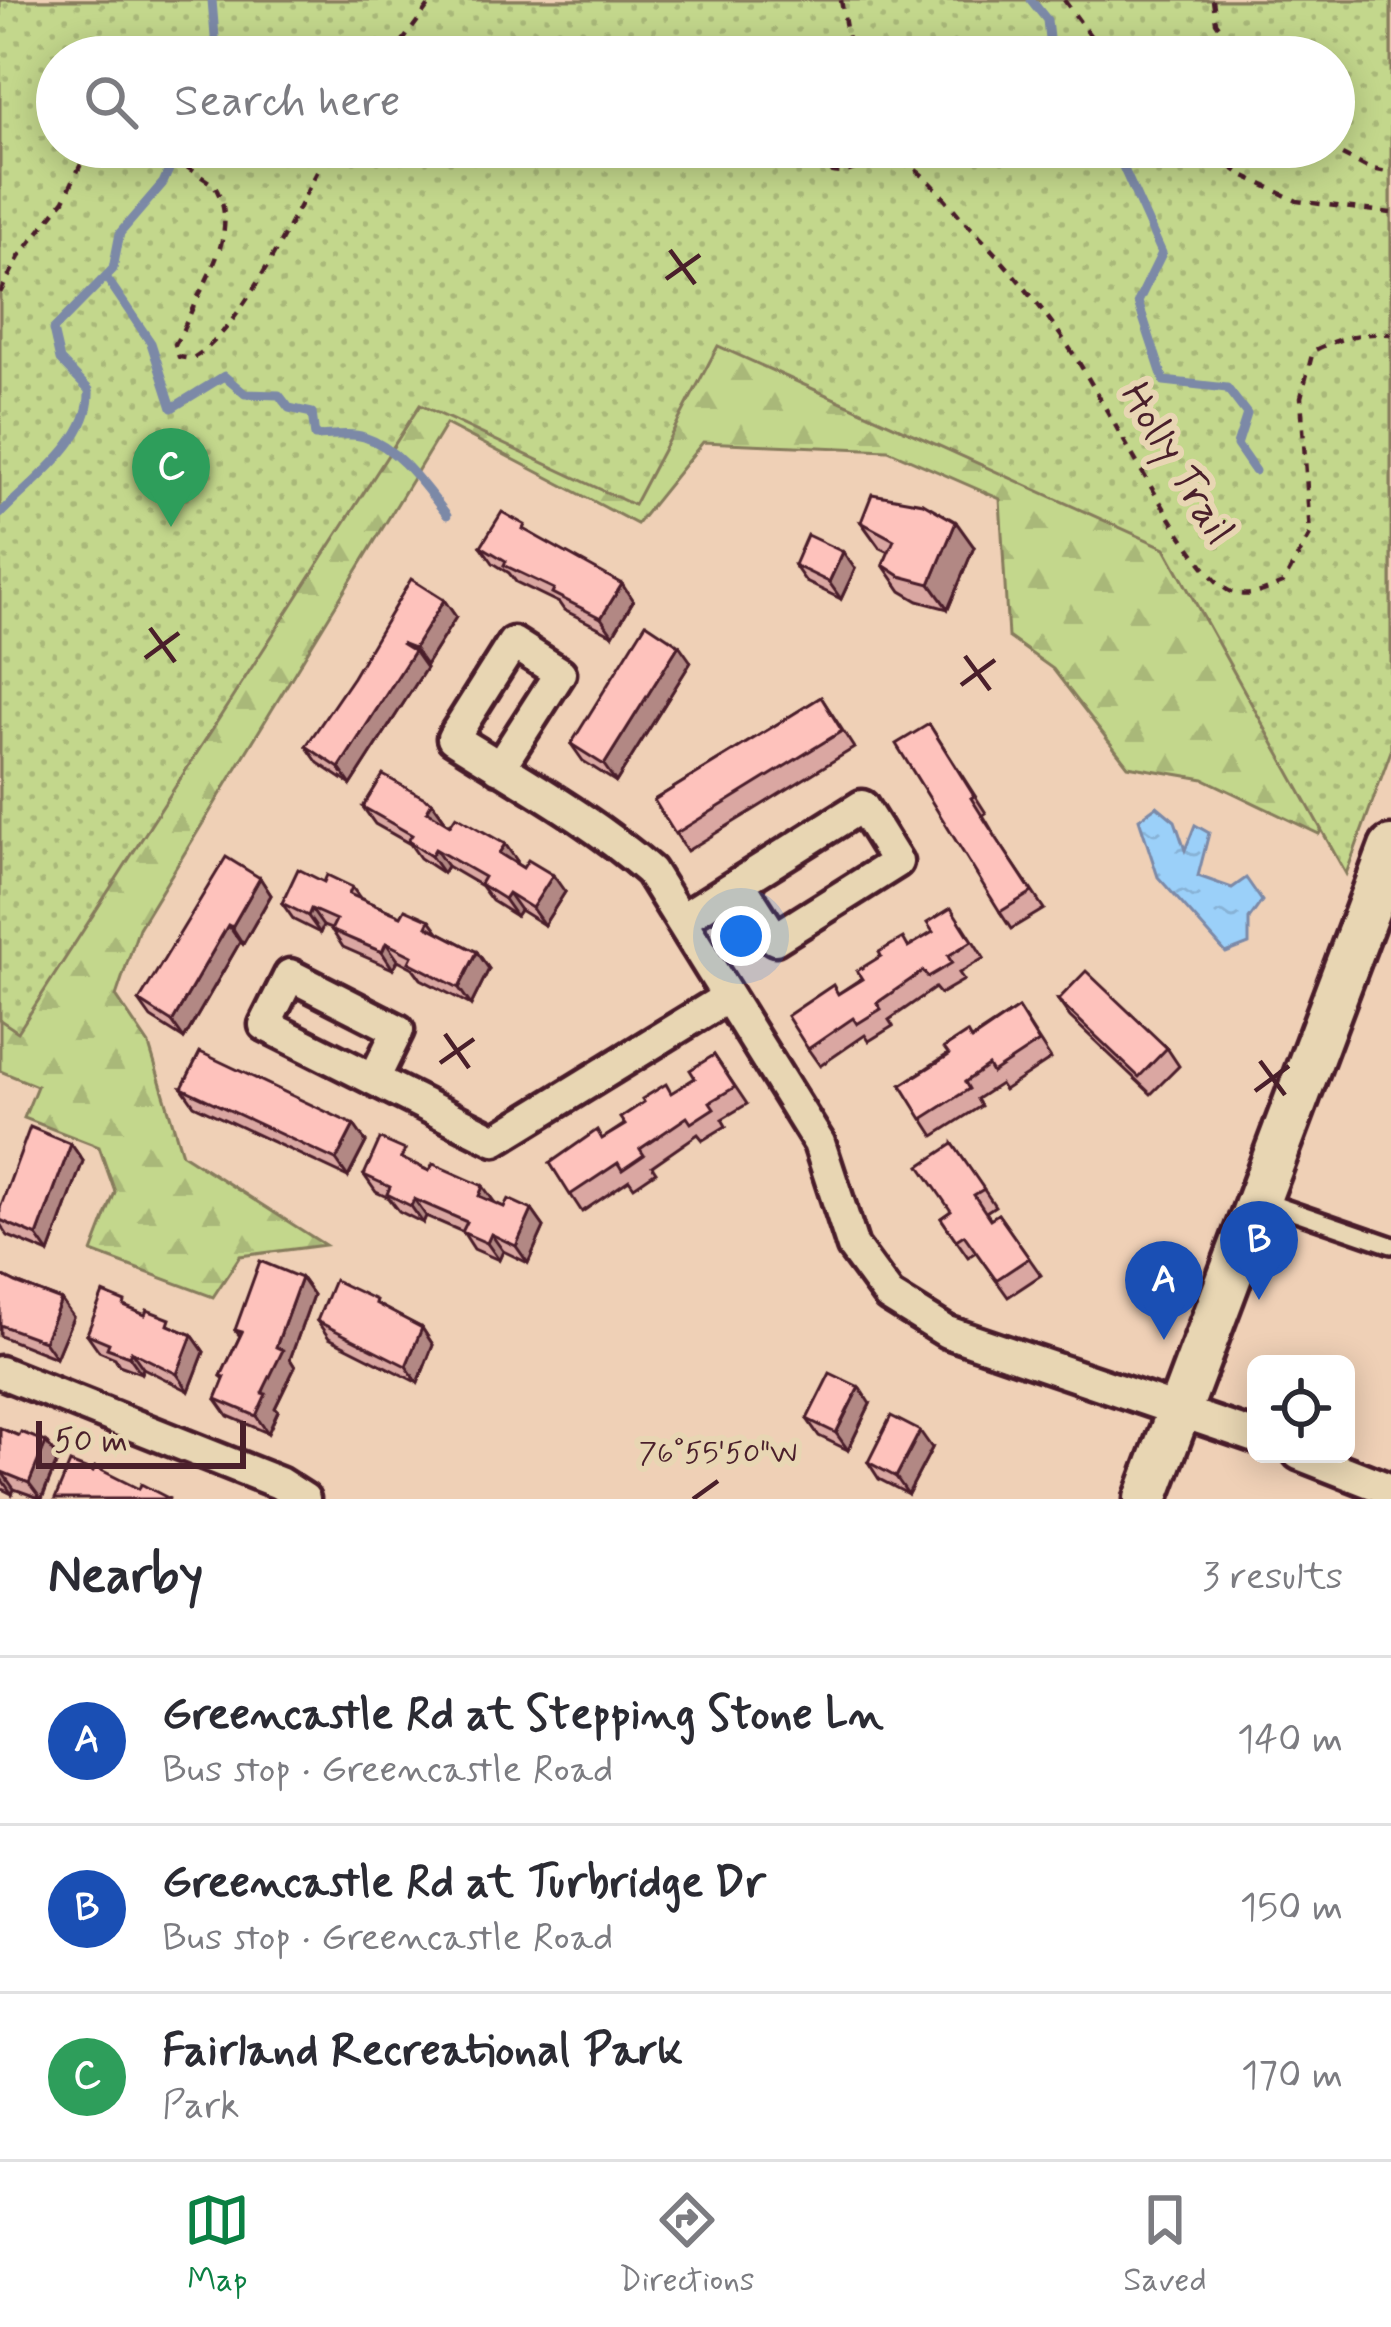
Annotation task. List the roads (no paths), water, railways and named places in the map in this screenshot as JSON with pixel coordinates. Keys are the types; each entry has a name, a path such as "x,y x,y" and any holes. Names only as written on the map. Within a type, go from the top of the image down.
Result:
{"street":[{"path":"499,768 623,847 650,871 819,1143 853,1246 889,1296 947,1332 1247,1434"},
{"path":"682,919 739,883 862,806 897,862 775,939 739,883"},
{"path":"1146,1499 1380,899 1391,848"},
{"path":"374,1079 495,1140 726,998"},
{"path":"0,1372 279,1483 304,1499"},
{"path":"1322,1463 1391,1490"}],"lane":[{"path":"1260,1200 1391,1246"}],"water":[{"path":"1157,806 1175,821 1185,850 1195,825 1209,833 1198,876 1232,888 1246,878 1262,901 1249,919 1249,944 1226,953 1158,877 1139,819"}],"waterway":[{"path":"212,0 215,36"},
{"path":"1031,0 1047,20 1049,36"},
{"path":"0,514 58,458 81,426 89,390 60,360 53,330 113,269 120,233 163,183 170,168"},
{"path":"1124,168 1162,253 1138,302 1164,381 1227,388 1247,414 1237,445 1255,471"},
{"path":"106,277 151,343 172,408 224,376 245,394 279,395 289,408 312,413 315,436 346,434 377,442 410,469 447,515"}],"place":[{"name":"Fairland Recreational Park","path":"171,527"},
{"name":"Greencastle Rd at Turbridge Dr","path":"1259,1300"},
{"name":"Greencastle Rd at Stepping Stone Ln","path":"1164,1340"}]}
